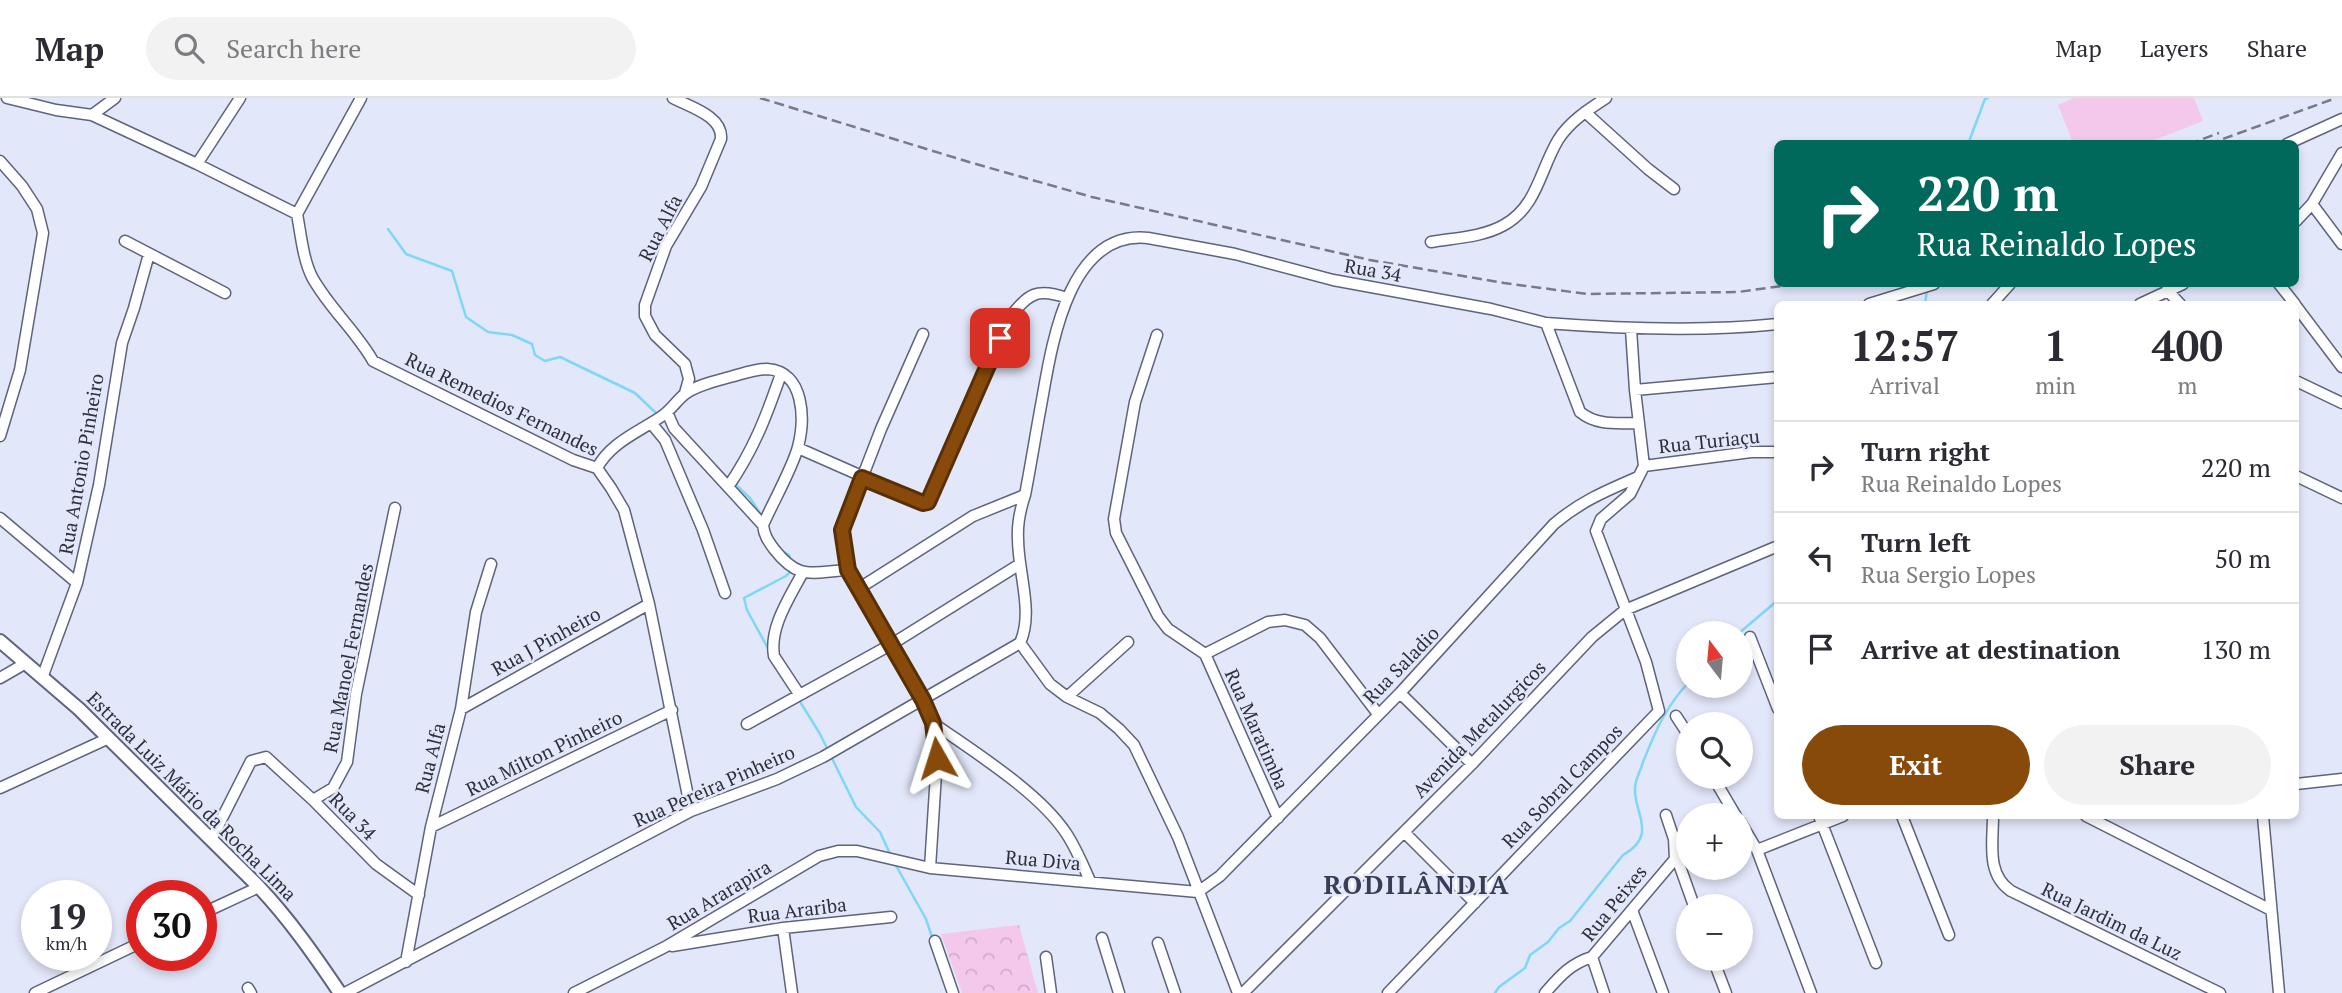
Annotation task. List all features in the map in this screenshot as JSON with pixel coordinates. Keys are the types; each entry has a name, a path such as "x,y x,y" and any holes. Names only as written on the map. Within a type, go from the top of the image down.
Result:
{"main road":[{"name":"Estrada Luiz Mário da Rocha Lima","path":"0,641 109,738 212,838 299,934 343,993"}],"street":[{"path":"7,98 56,110 92,115 297,214 361,98"},
{"path":"92,115 115,98"},
{"path":"197,164 240,98"},
{"name":"Rua Alfa","path":"673,98 712,118 720,127 721,139 701,187 666,246 645,305 645,316 655,335 685,364 689,379 685,393"},
{"path":"1431,242 1475,235 1504,225 1523,211 1533,196 1558,140 1585,112 1606,98"},
{"path":"1585,112 1674,189"},
{"path":"2296,140 2342,119"},
{"path":"2299,218 2312,204 2342,153"},
{"path":"0,161 22,186 37,209 43,233 20,370 0,436"},
{"path":"2312,204 2342,244"},
{"name":"Rua Remedios Fernandes","path":"297,214 311,275 373,361 573,460 597,468 611,488 624,510 649,604 691,811"},
{"name":"Rua 34","path":"1020,643 1026,626 1018,519 1025,495 1056,331 1067,298 1080,276 1096,256 1119,239 1135,236 1234,254 1332,280 1492,309 1546,323 1632,330"},
{"path":"125,241 225,293"},
{"name":"Rua Antonio Pinheiro","path":"42,678 76,583 99,485 122,343 149,254"},
{"path":"1889,301 1924,287"},
{"path":"1995,301 2007,287"},
{"path":"2146,301 2174,287"},
{"path":"2281,287 2292,301"},
{"path":"2166,290 2177,301"},
{"path":"798,448 862,478 927,503 1009,318 1030,295 1042,291 1067,298"},
{"path":"2299,310 2342,368"},
{"path":"1546,323 1580,412 1598,423 1638,423"},
{"path":"1625,610 1596,531 1601,519 1630,494 1644,466 1635,390 1632,330 1774,324"},
{"path":"923,334 842,530 848,570 892,643 933,723 937,758 930,868"},
{"path":"1157,335 1135,402 1114,519 1116,533 1158,616 1168,629 1205,654 1268,622 1285,621 1305,625 1320,638 1378,714"},
{"path":"597,468 610,449 666,413 685,393 709,383 769,369 791,381 802,405 798,448 763,525 765,537 786,565 795,571 848,570"},
{"path":"728,487 747,459 764,424 781,374"},
{"path":"1635,390 1774,377"},
{"path":"2299,383 2337,400 2342,392"},
{"path":"666,413 674,428 763,525"},
{"path":"653,422 665,440 703,530 725,593"},
{"name":"Rua Turiaçu","path":"1644,466 1751,452 1774,452"},
{"name":"Rua Saladio","path":"1198,892 1220,876 1400,693 1554,524 1589,498 1638,477"},
{"path":"2299,477 2342,498"},
{"path":"858,589 973,516 1025,495"},
{"name":"Rua Manoel Fernandes","path":"313,800 333,788 347,762 356,694 395,508"},
{"path":"0,518 76,583"},
{"name":"Avenida Metalurgicos","path":"1241,993 1472,764 1592,637 1625,610 1774,549"},
{"name":"Rua Alfa","path":"407,962 431,827 461,709 471,634 491,564"},
{"path":"747,724 892,643 1020,564"},
{"path":"796,696 774,656 773,649 781,614 803,572"},
{"name":"Rua J Pinheiro","path":"461,709 649,604"},
{"name":"Rua Sobral Campos","path":"1388,993 1659,711 1646,662 1625,610"},
{"path":"1067,697 1128,642"},
{"path":"1020,643 1049,684 1067,697 1100,713 1133,745 1178,837 1241,993"},
{"name":"Rua Pereira Pinheiro","path":"343,993 407,962 691,811 777,779 824,757 1020,643"},
{"path":"1754,647 1774,699"},
{"name":"Rua Maratimba","path":"1205,654 1278,818"},
{"path":"0,678 26,663"},
{"path":"1400,693 1472,764"},
{"name":"Rua Milton Pinheiro","path":"431,827 672,710"},
{"path":"933,723 992,764 1046,808 1065,831 1090,881"},
{"path":"0,788 109,738"},
{"name":"Rua 34","path":"212,838 251,761 266,757 376,864 419,895"},
{"path":"2299,784 2342,779"},
{"path":"1665,815 1674,839 1675,859 1690,894"},
{"path":"1903,819 1949,935"},
{"name":"Rua Jardim da Luz","path":"1993,819 1993,860 1995,873 2001,884 2220,993"},
{"path":"2092,819 2271,910"},
{"path":"2263,819 2279,993"},
{"path":"1757,850 1821,820 1876,963"},
{"path":"1404,832 1475,903"},
{"path":"1753,843 1811,993"},
{"name":"Rua Ararapira","path":"574,993 665,947 819,856 838,850 886,857"},
{"name":"Rua Diva","path":"886,857 930,868 1198,892"},
{"name":"Rua Peixes","path":"1545,993 1572,965 1592,957 1675,859"},
{"path":"217,907 259,887"},
{"path":"1632,910 1663,993"},
{"name":"Rua Arariba","path":"665,947 783,928 891,917"},
{"path":"783,928 792,993"},
{"path":"1102,938 1119,993"},
{"path":"935,941 953,993"},
{"path":"1158,943 1175,993"},
{"path":"35,993 126,950"},
{"path":"1046,957 1051,993"},
{"path":"1592,957 1604,993"},
{"path":"1718,971 1726,993"}],"green space":[{"path":"2074,98 2194,98 2203,121 2155,140 2072,140 2058,105"},
{"path":"1019,925 1038,993 962,993 941,934"}],"waterway":[{"path":"1970,140 1985,99 1988,98"},
{"path":"388,229 406,254 452,271 466,317 488,332 512,335 532,344 535,355 545,361 560,357 635,393 657,414"},
{"path":"1925,301 1927,290"},
{"path":"714,465 730,480"},
{"path":"735,484 750,498 762,516"},
{"path":"782,551 789,555 791,561"},
{"path":"770,652 747,610 744,598 786,576 792,570"},
{"path":"1753,621 1774,603"},
{"path":"1495,993 1525,968 1530,955 1570,921 1623,855 1640,839 1642,823 1635,797 1635,785 1652,740 1676,698"},
{"path":"799,700 820,734 856,807 880,832 891,856"},
{"path":"894,862 926,919 933,940"}],"railway":[{"path":"760,98 1092,197 1370,260 1587,294 1738,292 1775,287"},
{"path":"2220,140 2336,98"},
{"path":"2200,140 2219,133"}],"district":[{"name":"RODILÂNDIA","path":"1417,885"}],"route":[{"path":"937,758 933,723 923,700 848,570 842,530 862,478 925,504 928,502 1000,338"}]}
